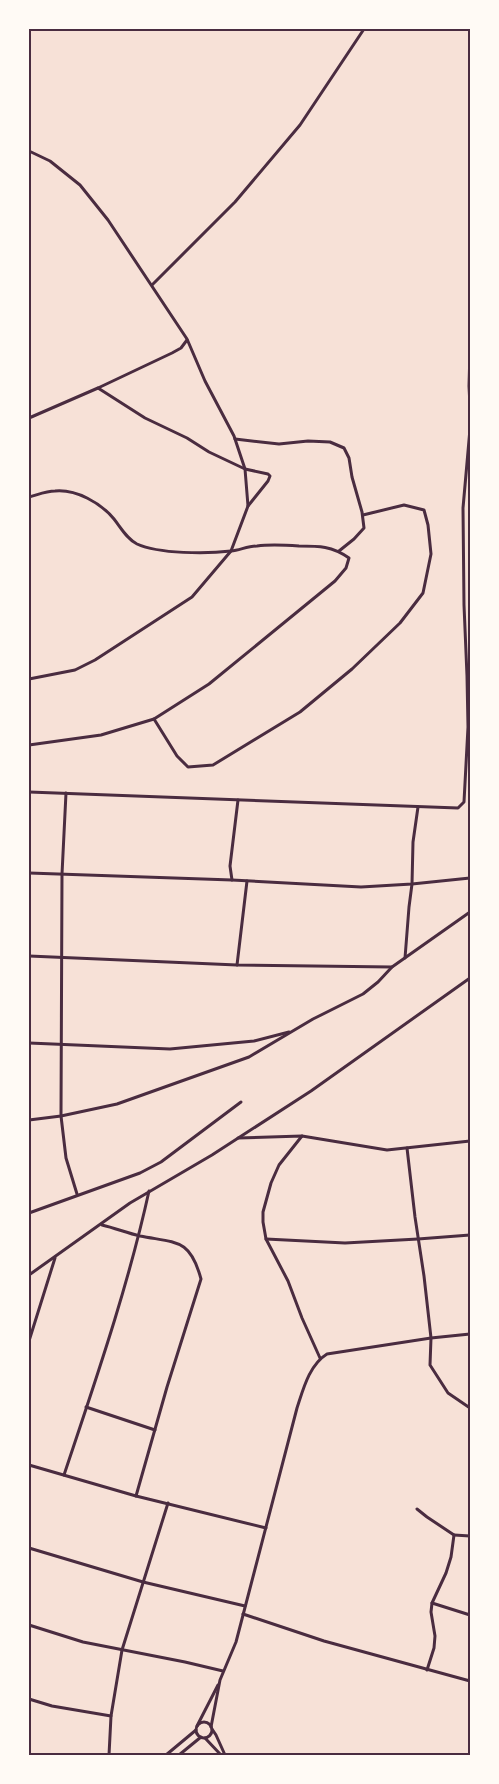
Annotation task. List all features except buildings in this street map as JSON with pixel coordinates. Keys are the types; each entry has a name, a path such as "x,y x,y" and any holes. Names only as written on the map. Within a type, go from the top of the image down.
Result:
{"street":[{"path":"152,285 235,202 300,125 364,29"},
{"path":"29,151 50,161 80,185 108,220 187,339 205,381 235,439 245,469 248,506"},
{"path":"29,418 172,353 181,348 187,339"},
{"path":"470,351 470,406"},
{"path":"29,680 74,670 95,660 140,633 192,597 231,551 248,506 270,476 245,469 209,452 187,438 145,418 98,388"},
{"path":"29,792 458,808 464,802 468,727 469,675 464,605 463,508 470,429"},
{"path":"235,439 279,444 308,441 330,442 344,448 349,458 364,528 354,540 339,551"},
{"path":"29,497 54,490 76,494 92,501 108,512 127,537 135,543 153,550 192,552 231,551 256,546 322,546 339,551 349,558 346,568 336,582 209,684 154,719 101,735 29,745"},
{"path":"154,719 177,756 188,767 213,765 300,712 352,669 400,623 422,593 431,554 428,524 424,510 404,505 362,514"},
{"path":"66,793 62,874 61,1116 66,1158 77,1194"},
{"path":"232,880 230,866 238,800"},
{"path":"405,958 408,908 412,884 413,842 418,807"},
{"path":"29,873 232,880 361,887 470,878"},
{"path":"237,965 247,881"},
{"path":"29,1120 61,1116 117,1104 249,1057 312,1019 363,994 392,967 470,912"},
{"path":"29,956 237,965 392,967"},
{"path":"29,1275 149,1191 195,1165 311,1091 470,978"},
{"path":"29,1043 170,1049 254,1041 292,1031"},
{"path":"29,1213 77,1194 140,1173 161,1162 241,1102"},
{"path":"237,1138 302,1136 357,1144 377,1149 408,1148 470,1141"},
{"path":"302,1136 279,1165 271,1183 262,1222 266,1239 288,1281 320,1358"},
{"path":"408,1148 431,1338 430,1365 448,1393 470,1408"},
{"path":"64,1475 139,1236 149,1191"},
{"path":"102,1225 139,1236 170,1240 183,1246 197,1263 201,1279 136,1496"},
{"path":"266,1239 345,1243 470,1234"},
{"path":"29,1341 55,1257"},
{"path":"223,1755 196,1733 197,1728 236,1642 304,1388 320,1358 326,1354 470,1334"},
{"path":"86,1407 155,1430"},
{"path":"29,1466 136,1496 266,1528"},
{"path":"109,1755 111,1716 122,1650 168,1503"},
{"path":"417,1509 454,1535 470,1536"},
{"path":"427,1670 434,1648 435,1636 431,1612 432,1602 446,1573 451,1557 454,1535"},
{"path":"29,1548 143,1582 245,1606"},
{"path":"432,1602 470,1615"},
{"path":"243,1614 324,1641 470,1681"},
{"path":"29,1625 82,1642 223,1671"},
{"path":"179,1755 210,1734 220,1680"},
{"path":"29,1699 52,1706 111,1716"},
{"path":"166,1755 204,1723 216,1735 223,1755"}]}
